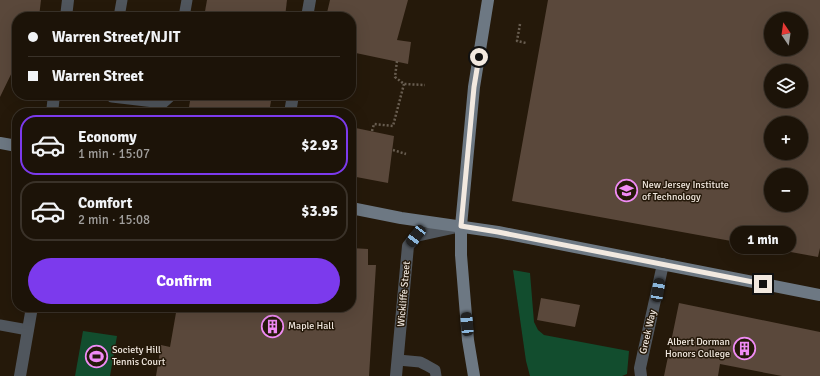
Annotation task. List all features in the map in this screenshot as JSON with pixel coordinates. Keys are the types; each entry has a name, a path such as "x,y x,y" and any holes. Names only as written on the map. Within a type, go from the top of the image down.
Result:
{"main road":[{"path":"474,376 468,340 461,255 461,226 474,87 488,0"},
{"path":"0,143 12,145"},
{"path":"356,209 401,218 498,232 820,295"}],"street":[{"path":"67,12 68,0"},
{"path":"308,12 310,0"},
{"name":"Wickliffe Street","path":"396,376 408,246 416,236 461,226"},
{"name":"Greek Way","path":"641,376 640,368 663,264"},
{"path":"20,376 31,312"}],"lane":[{"path":"120,12 122,0"},
{"path":"185,12 186,0"},
{"path":"134,100 163,104 167,100"},
{"path":"0,324 28,330"},
{"path":"398,360 426,365 434,370 436,376"}],"path":[{"path":"520,24 517,41 526,43"},
{"path":"397,61 395,77 404,84 425,85"},
{"path":"372,131 374,124 393,126 404,84"},
{"path":"393,150 406,154"}],"green space":[{"path":"513,270 530,273 534,322 538,330 544,335 629,351 627,374 622,376 530,376 526,361"},
{"name":"Society Hill Tennis Court","path":"83,331 117,336 110,376 75,376"}],"building":[{"path":"0,0 41,0 40,12 12,12 12,72 0,97"},
{"path":"207,0 287,0 286,12 205,12"},
{"path":"330,0 408,0 397,40 411,42 408,64 356,53 356,12 327,12"},
{"path":"548,0 820,0 820,248 818,257 512,201"},
{"path":"190,100 271,100 270,108 189,108"},
{"path":"356,128 394,136 388,183 356,177"},
{"name":"Maple Hall","path":"356,248 368,249 368,265 376,265 369,376 156,376 161,345 170,347 176,312 356,312"},
{"path":"541,298 580,305 575,327 537,320"},
{"name":"Albert Dorman Honors College","path":"679,303 820,332 820,376 782,376 720,364 718,376 664,376"}],"place":[{"name":"New Jersey Institute of Technology","path":"627,191"},
{"name":"Maple Hall","path":"273,326"},
{"name":"Albert Dorman Honors College","path":"745,348"},
{"name":"Society Hill Tennis Court","path":"96,356"}],"route":[{"path":"479,57 474,87 462,201 461,226 763,284"}]}
